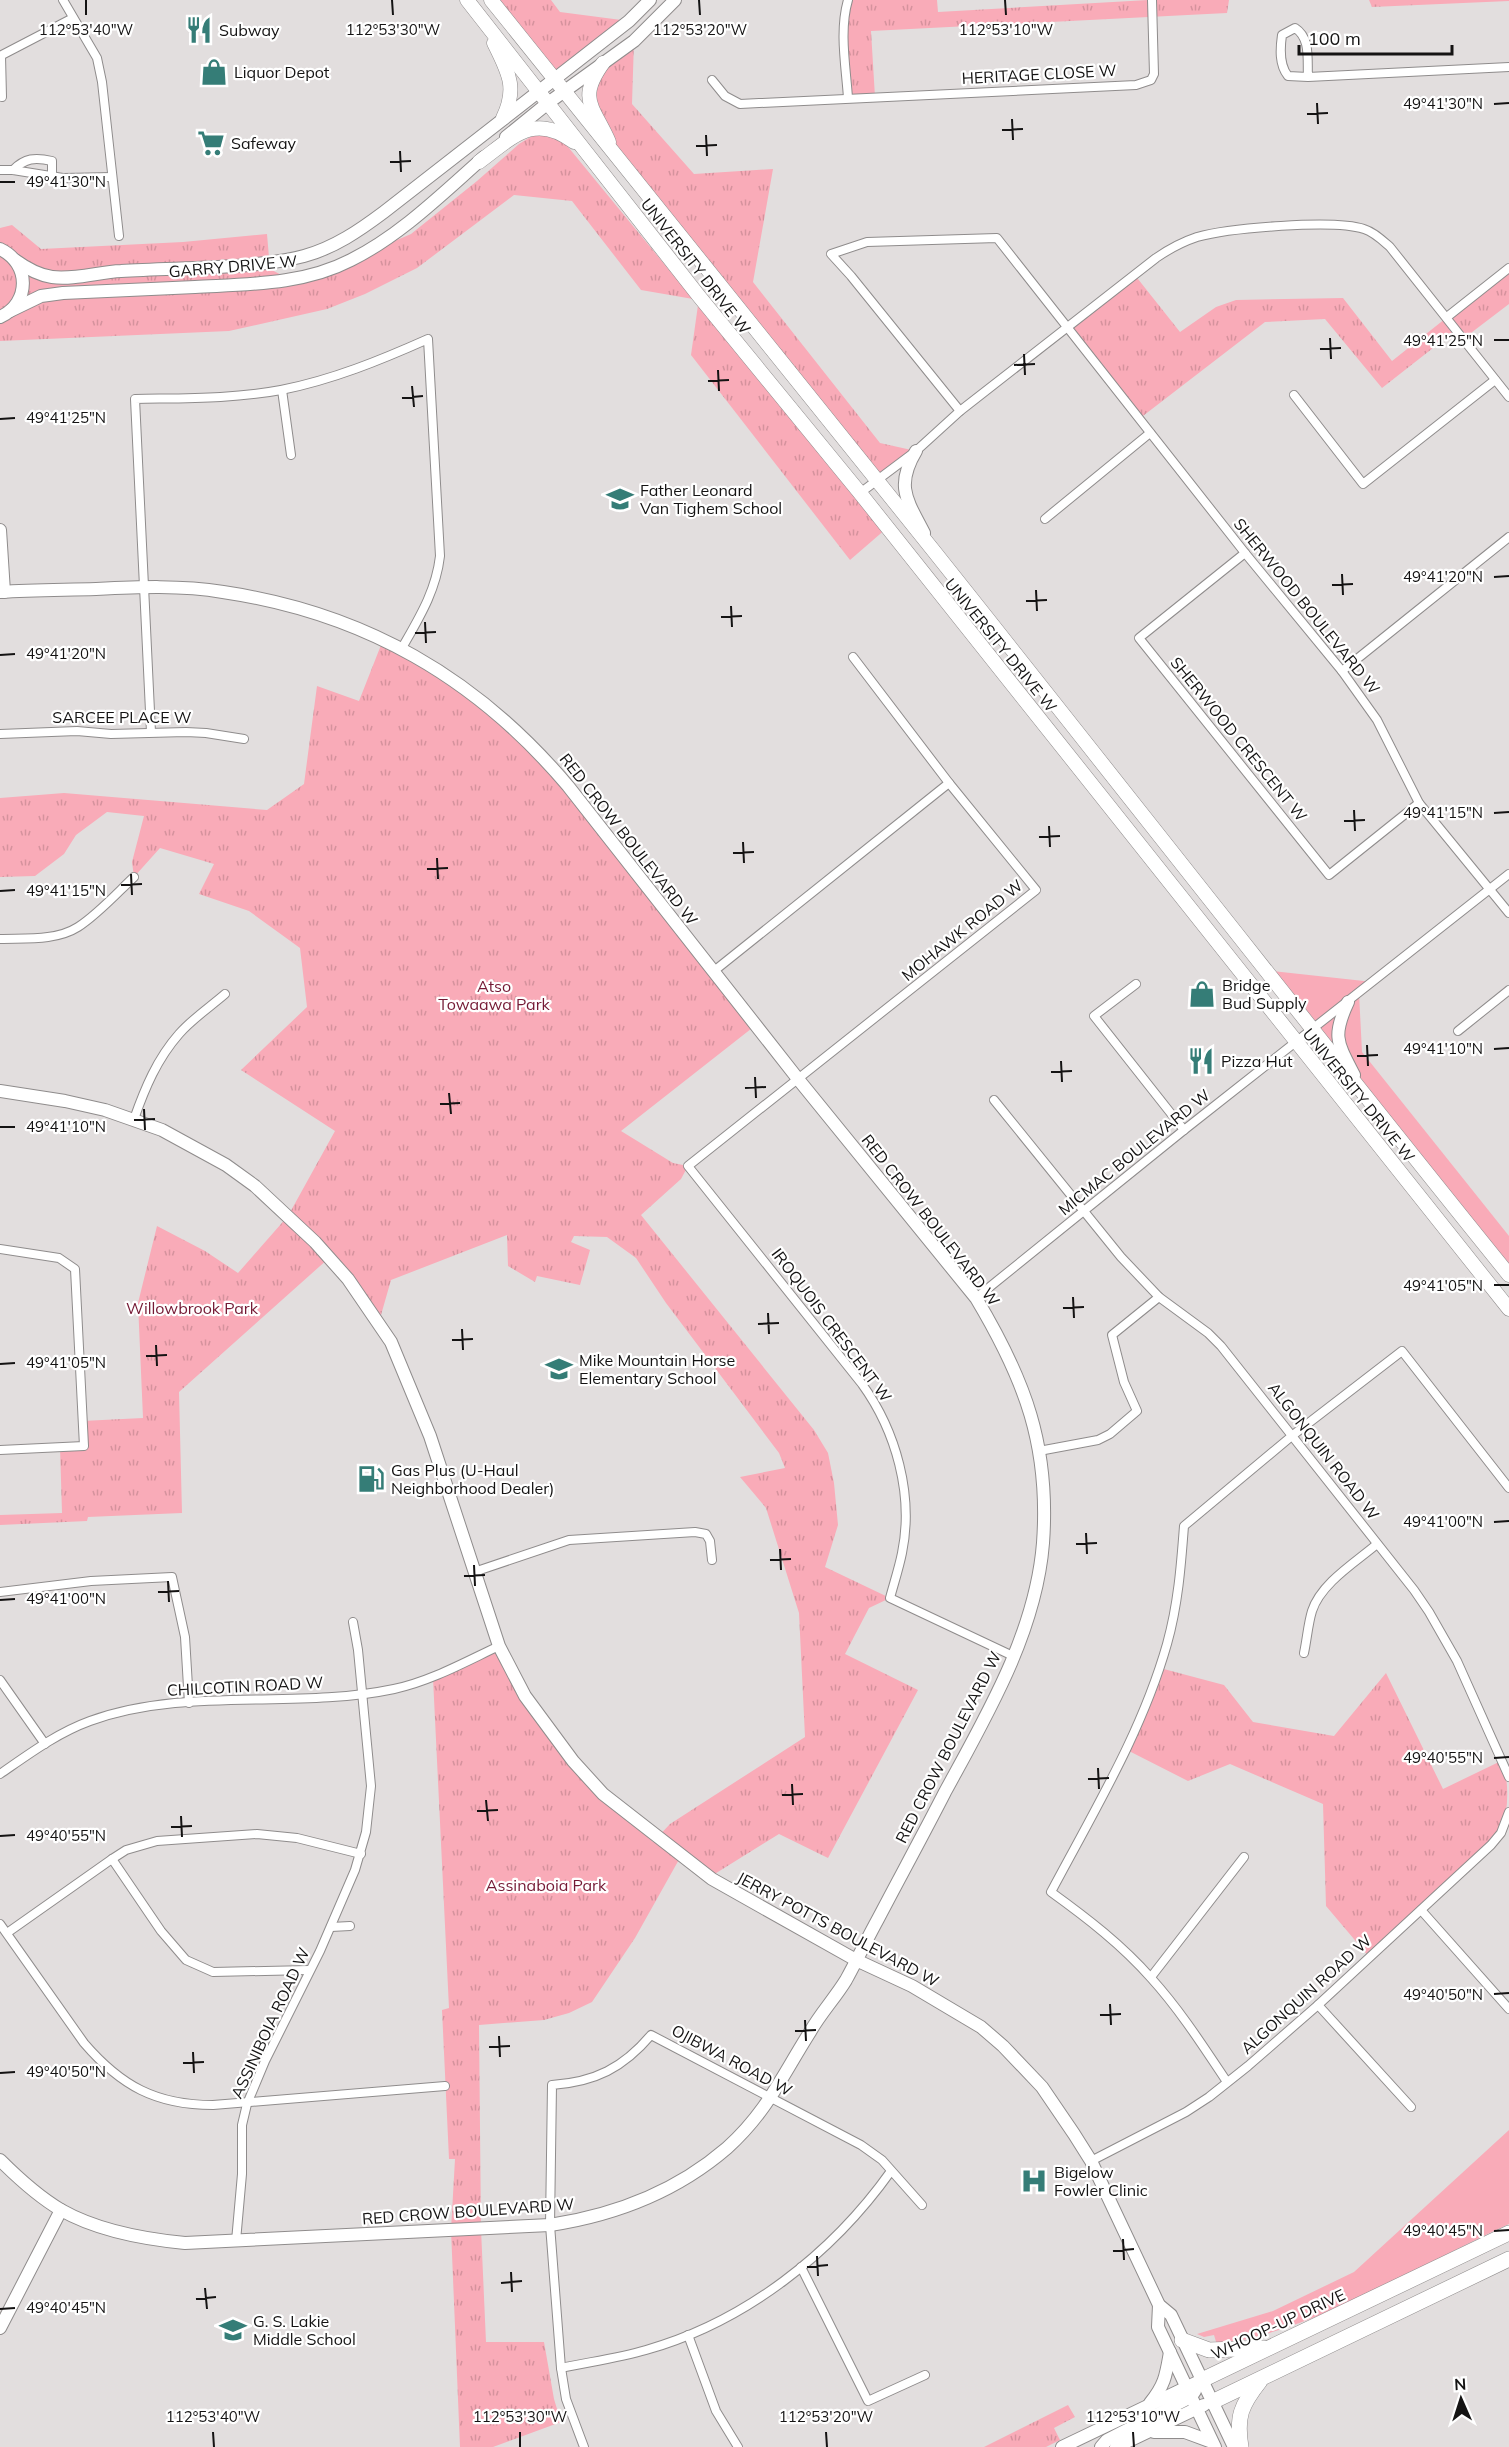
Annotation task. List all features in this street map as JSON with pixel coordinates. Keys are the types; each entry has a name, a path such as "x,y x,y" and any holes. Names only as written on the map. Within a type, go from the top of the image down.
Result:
{"highway":[{"name":"WHOOP-UP DRIVE","path":"1202,2380 1509,2233"},
{"name":"WHOOP-UP DRIVE","path":"1212,2402 1509,2259"},
{"path":"1182,2340 1209,2350 1273,2347"},
{"path":"1241,2447 1238,2429 1241,2412 1244,2402 1261,2380"}],"main road":[{"name":"UNIVERSITY DRIVE W","path":"467,0 698,295 860,493 1509,1309"},
{"name":"UNIVERSITY DRIVE W","path":"491,0 619,163 933,550 1312,1031 1509,1275"},
{"path":"483,20 511,81 511,103 503,118"},
{"path":"603,63 589,85 588,94 619,163"},
{"path":"479,162 514,137 543,127 552,128 585,151"}],"street":[{"path":"63,0 97,58 102,82 119,236"},
{"name":"GARRY DRIVE W","path":"1,247 27,268 40,274 65,277 117,271 260,262 305,256 363,228 629,21 650,0"},
{"name":"GARRY DRIVE W","path":"3,317 41,296 257,284 309,276 350,261 371,249 431,203 548,103 634,41 675,0"},
{"path":"848,0 844,22 848,98"},
{"name":"HERITAGE CLOSE W","path":"712,80 725,96 740,104 1142,83 1151,80 1155,67 1152,0"},
{"path":"2,97 0,56 73,18"},
{"path":"1308,77 1303,33 1295,28 1289,30 1282,35 1282,68 1288,76 1308,77 1509,67"},
{"path":"13,170 22,161 31,158 43,159 52,161 52,176"},
{"path":"0,170 83,179 112,177"},
{"path":"860,493 916,451 960,411 1156,258 1175,246 1216,233 1346,225 1364,229 1379,237 1390,247 1447,317 1509,397"},
{"name":"SHERWOOD BOULEVARD W","path":"960,411 852,276 831,254 867,242 997,238 1245,553 1342,671 1377,720 1419,803 1509,913"},
{"path":"3,317 20,298 22,274 15,260"},
{"path":"1447,317 1509,268"},
{"path":"151,732 135,399 237,396 282,390 370,364 428,339 440,556 436,582 430,599 402,648"},
{"path":"1294,395 1363,484 1495,380"},
{"path":"282,390 291,455"},
{"path":"1046,519 1150,433"},
{"path":"916,451 906,467 904,487 911,508 933,550"},
{"path":"0,530 2,592"},
{"path":"1342,671 1509,537"},
{"name":"SHERWOOD CRESCENT W","path":"1245,553 1139,638 1329,875 1419,803"},
{"name":"RED CROW BOULEVARD W","path":"0,2160 61,2210 101,2226 158,2240 185,2243 550,2225 581,2220 634,2205 681,2181 726,2149 772,2097 810,2031 846,1980 997,1694 1032,1603 1039,1575 1044,1510 1039,1451 1033,1423 1012,1364 999,1336 976,1298 798,1079 547,762 503,718 472,693 402,648 346,624 289,606 222,591 145,587 2,592"},
{"name":"MOHAWK ROAD W","path":"798,1079 1036,890 949,783 853,657"},
{"name":"SARCEE PLACE W","path":"0,734 77,731 111,734 206,733 244,739"},
{"path":"714,971 949,783"},
{"name":"MICMAC BOULEVARD W","path":"976,1298 1184,1130 1509,874"},
{"path":"0,939 63,934 78,927 134,878"},
{"path":"1136,984 1094,1016 1184,1130"},
{"path":"1458,1031 1509,990"},
{"path":"134,1119 148,1082 162,1055 180,1032 225,994"},
{"path":"1348,1002 1339,1021 1338,1040 1364,1095"},
{"name":"IROQUOIS CRESCENT W","path":"798,1079 688,1166 862,1384 886,1423 896,1448 901,1476 905,1528 902,1552 890,1598 1012,1656"},
{"name":"JERRY POTTS BOULEVARD W","path":"0,1091 65,1101 134,1119 162,1130 226,1165 255,1186 315,1242 348,1280 379,1322 409,1382 447,1486 499,1646 525,1696 547,1728 603,1794 712,1879 856,1960 912,1986 981,2027 1003,2046 1042,2087 1091,2161 1159,2305 1171,2315 1234,2447"},
{"name":"ALGONQUIN ROAD W","path":"994,1100 1121,1257 1160,1297 1208,1333 1221,1346 1414,1590 1444,1636 1488,1727 1509,1777"},
{"path":"0,1249 59,1258 75,1269 84,1446 0,1450"},
{"path":"1039,1451 1098,1440 1110,1434 1137,1411 1124,1382 1112,1335 1160,1297"},
{"path":"1227,2082 1197,2037 1151,1977 1094,1924 1051,1892 1113,1777 1153,1691 1175,1610 1184,1526 1293,1435 1402,1351 1509,1488"},
{"path":"474,1572 569,1540 695,1532 706,1534 710,1541 712,1560"},
{"path":"1304,1653 1312,1610 1320,1596 1332,1582 1377,1544"},
{"path":"0,1592 91,1581 172,1577 185,1637 189,1703"},
{"name":"ASSINIBOIA ROAD W","path":"236,2241 242,2174 242,2126 247,2104 265,2061 331,1927 361,1854 371,1786 358,1650 352,1622"},
{"name":"CHILCOTIN ROAD W","path":"0,1774 45,1744 90,1721 142,1707 361,1694 392,1690 420,1682 499,1646"},
{"path":"0,1680 45,1744"},
{"name":"ALGONQUIN ROAD W","path":"1091,2161 1186,2112 1257,2059 1491,1845 1501,1833 1509,1812"},
{"path":"7,1933 126,1850 157,1840 257,1834 297,1838 361,1854"},
{"path":"1151,1977 1244,1857"},
{"path":"112,1859 161,1931 186,1960 213,1972 309,1970"},
{"path":"1421,1910 1509,2009"},
{"path":"0,1924 84,2043 114,2075 148,2095 189,2105 247,2104 445,2086"},
{"path":"331,1927 350,1926"},
{"path":"1318,2005 1411,2107"},
{"name":"OJIBWA ROAD W","path":"584,2447 566,2399 561,2368 550,2225 552,2085 576,2083 598,2076 621,2064 639,2050 651,2035 861,2145 882,2160 922,2205"},
{"path":"561,2368 646,2350 688,2336 751,2303 801,2267 855,2216 891,2171"},
{"path":"0,2328 61,2210"},
{"path":"801,2267 868,2401 925,2375"},
{"name":"JERRY POTTS BOULEVARD W","path":"1159,2305 1158,2327 1214,2444"},
{"path":"688,2336 716,2411 738,2447"},
{"path":"1145,2408 1161,2389 1170,2352"},
{"name":"WHOOP-UP DRIVE","path":"1116,2447 1149,2432 1192,2398 1202,2380"},
{"path":"1101,2447 1113,2437 1192,2398"},
{"name":"WHOOP-UP DRIVE","path":"1062,2447 1145,2408 1192,2398 1212,2402"},
{"path":"1149,2432 1185,2432 1214,2444"}],"green space":[{"path":"492,0 551,0 560,12 629,21 555,79"},
{"path":"848,0 937,0 938,12 1148,0 1229,0 1227,13 871,31 875,97 848,98 844,32"},
{"path":"1369,0 1509,0 1509,1 1372,7"},
{"path":"634,41 632,104 694,174 773,169 753,282 880,443 916,451 877,480 619,163 589,85"},
{"path":"544,134 564,142 693,299 641,290 572,201 514,195 417,268 365,294 327,309 229,331 0,341 0,228 12,225 41,249 183,242 267,234 270,269 289,279 327,270 411,234 519,144 532,136"},
{"path":"1509,268 1509,304 1463,339 1456,330 1382,388 1325,319 1265,322 1139,419 1067,327 1134,274 1180,332 1216,307 1236,300 1343,298 1392,361"},
{"path":"698,305 887,528 850,560 691,355"},
{"path":"383,640 402,648 527,742 756,1025 621,1131 673,1163 688,1166 681,1179 641,1215 814,1430 828,1453 834,1483 838,1525 825,1567 890,1598 869,1608 845,1654 918,1690 828,1858 779,1834 705,1880 681,1856 635,1938 592,2002 569,2013 544,2020 479,2025 481,2229 486,2342 544,2342 554,2399 561,2422 493,2447 460,2447 451,2230 455,2159 449,2159 442,2010 449,2008 433,1678 499,1646 512,1672 615,1807 653,1842 670,1824 805,1737 799,1613 766,1508 740,1477 785,1468 779,1453 666,1303 636,1258 607,1237 574,1236 571,1242 590,1250 580,1285 537,1276 535,1282 508,1266 507,1235 391,1280 379,1322 329,1258 179,1392 182,1513 88,1517 87,1521 0,1525 0,1515 62,1513 60,1447 84,1446 82,1421 143,1418 138,1303 157,1226 205,1251 238,1273 288,1216 335,1131 241,1070 307,1007 300,948 249,911 199,894 214,864 160,848 134,877 132,862 144,816 107,812 76,835 64,854 35,876 0,877 0,798 64,793 267,810 304,784 317,686 359,701"},
{"path":"1263,970 1373,982 1359,993 1362,1052 1509,1236 1509,1275"},
{"path":"1160,1668 1224,1685 1253,1722 1334,1736 1386,1673 1443,1789 1503,1760 1507,1797 1506,1815 1501,1833 1370,1958 1326,1906 1323,1804 1230,1764 1188,1781 1127,1750"},
{"path":"1509,2130 1509,2224 1366,2295 1292,2326 1217,2345 1214,2335 1204,2337 1197,2334 1273,2311 1354,2272"},
{"path":"1068,2405 1075,2417 1054,2428 1060,2440 1046,2447 984,2447"}],"place":[{"name":"Subway","path":"199,30"},
{"name":"Liquor Depot","path":"214,72"},
{"name":"Safeway","path":"211,143"},
{"name":"Father Leonard Van Tighem School","path":"620,499"},
{"name":"Bridge Bud Supply","path":"1202,994"},
{"name":"Pizza Hut","path":"1201,1061"},
{"name":"Mike Mountain Horse Elementary School","path":"559,1369"},
{"name":"Gas Plus (U-Haul Neighborhood Dealer)","path":"371,1479"},
{"name":"Bigelow Fowler Clinic","path":"1034,2181"},
{"name":"G. S. Lakie Middle School","path":"233,2330"}],"park label":[{"name":"Atso Towaawa Park","path":"494,995"},
{"name":"Willowbrook Park","path":"192,1308"},
{"name":"Assinaboia Park","path":"546,1885"}]}
